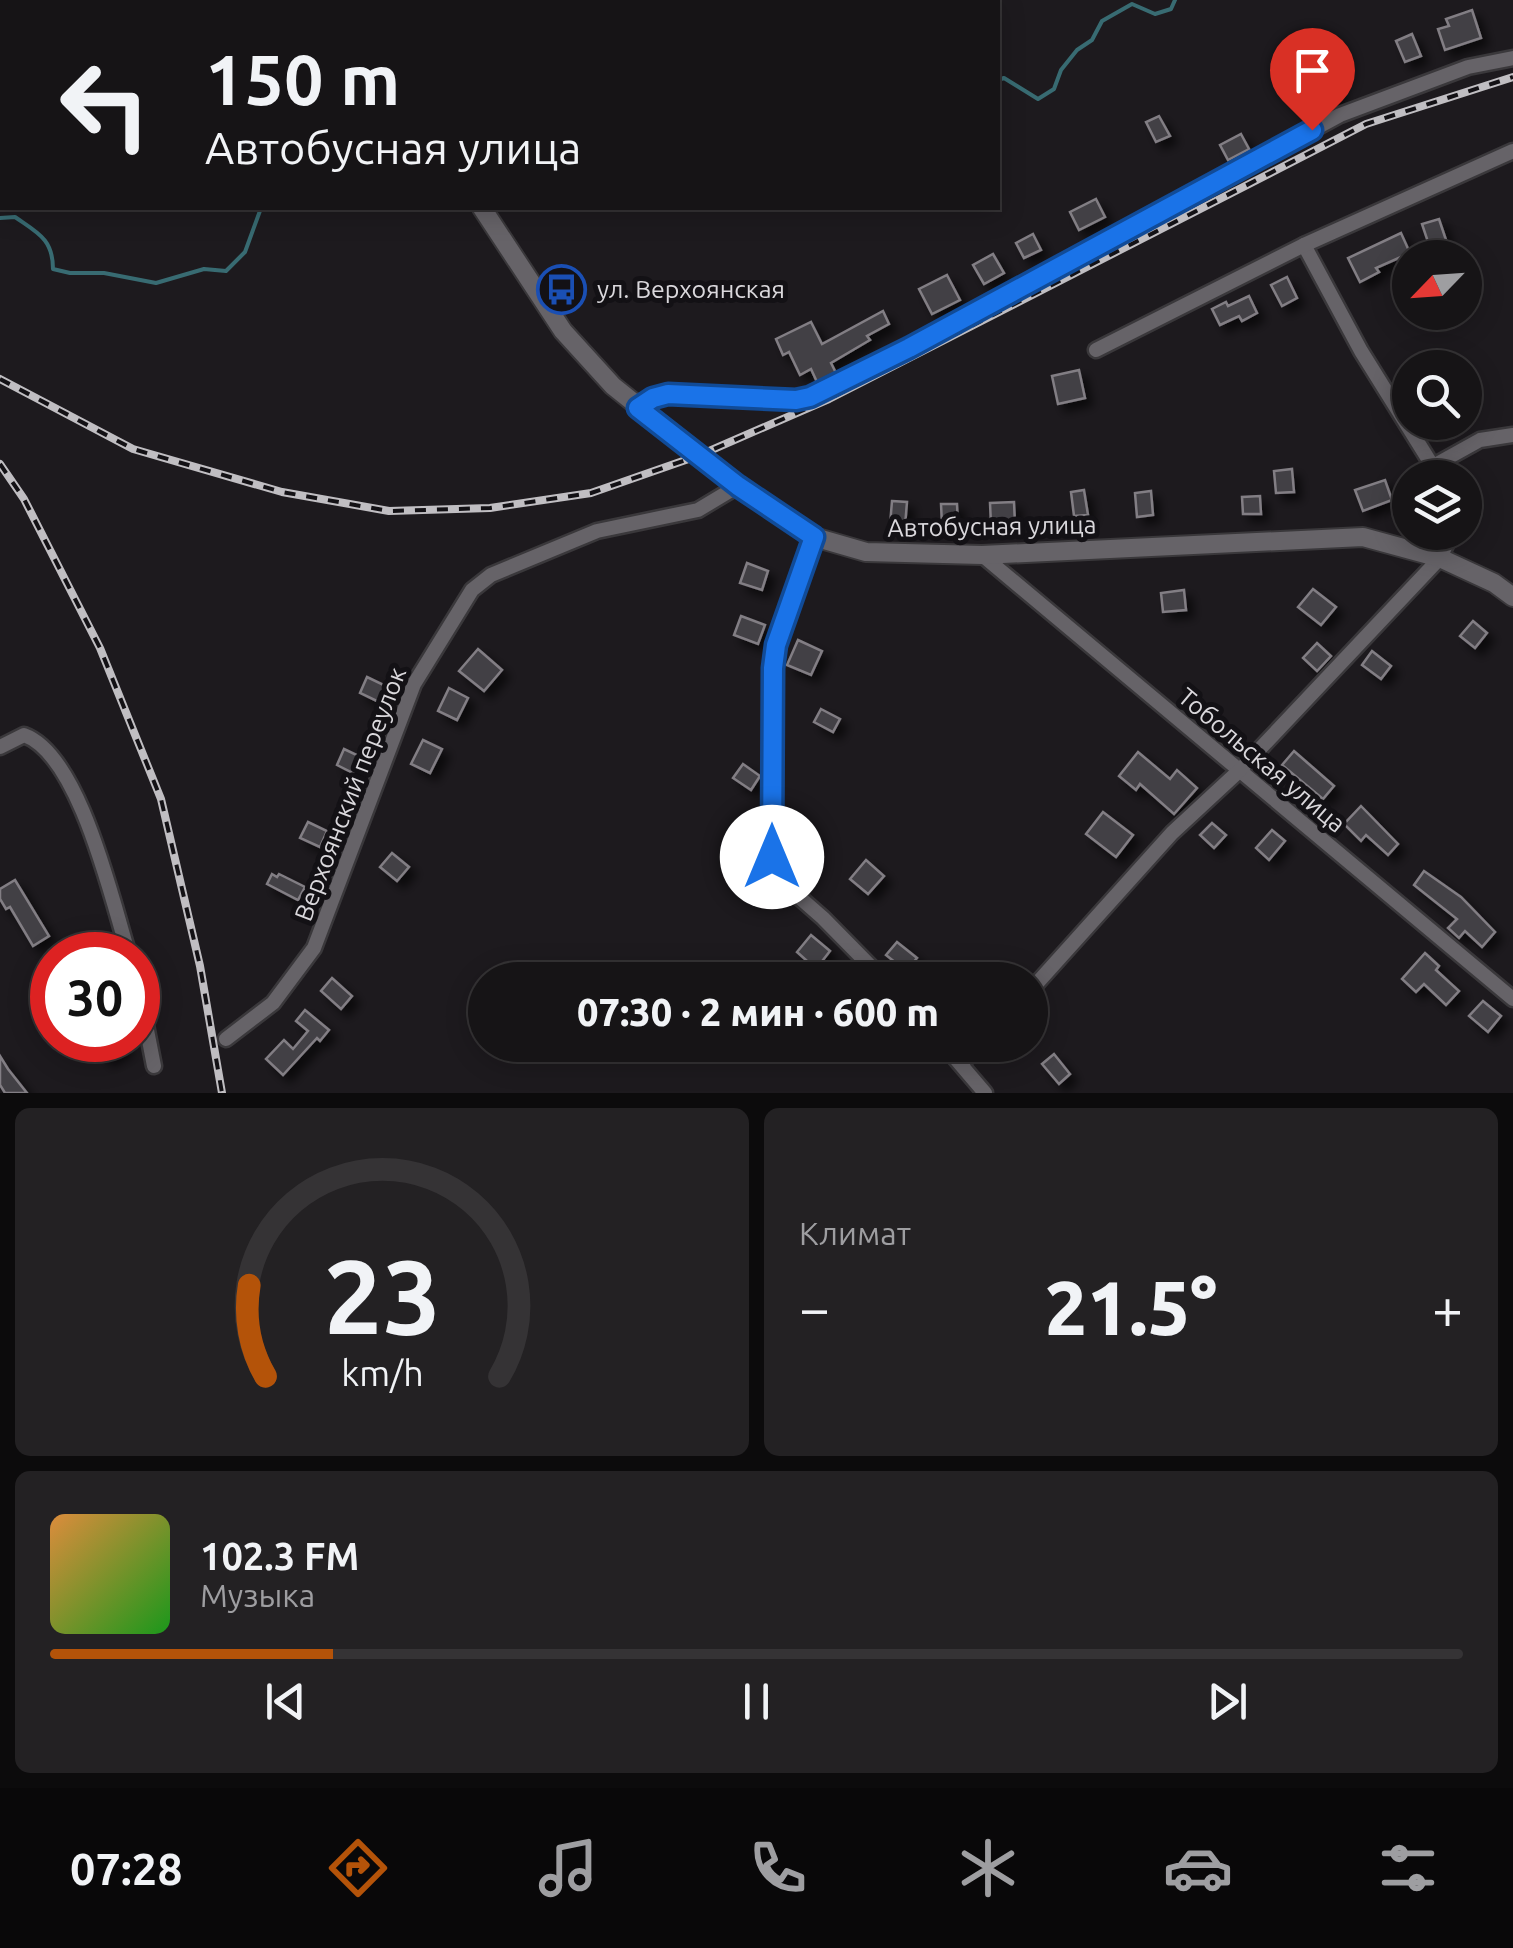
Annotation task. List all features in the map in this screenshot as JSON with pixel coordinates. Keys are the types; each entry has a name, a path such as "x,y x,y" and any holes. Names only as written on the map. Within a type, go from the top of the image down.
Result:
{"street":[{"path":"638,408 668,394 796,400 810,397 926,340 1340,115 1468,68 1513,58"},
{"path":"1096,350 1304,245 1513,151"},
{"name":"Автобусная улица","path":"483,210 563,330 613,386 738,486 814,537 866,552 982,555 1363,536 1440,558 1513,597"},
{"path":"1304,245 1362,351 1430,460"},
{"path":"1452,460 1480,440 1513,435"},
{"name":"Верхоянский переулок","path":"226,1040 273,1003 314,948 414,684 472,590 491,575 596,532 698,510 738,486"},
{"path":"814,537 776,645 772,857 783,883 865,962"},
{"path":"1048,972 1172,833 1240,770 1444,550"},
{"name":"Тобольская улица","path":"982,555 1513,999"},
{"path":"6,743 24,735 33,738 64,772 84,812 122,932"},
{"path":"153,1062 154,1066"},
{"path":"961,1064 985,1093"}],"building":[{"path":"1472,10 1481,38 1445,50 1438,29 1449,26 1446,19"},
{"path":"1412,34 1421,56 1405,62 1396,41"},
{"path":"1332,76 1339,98 1314,106 1306,84"},
{"path":"1159,116 1170,136 1156,142 1146,122"},
{"path":"1241,134 1249,149 1228,160 1220,145"},
{"path":"1096,199 1105,217 1079,230 1070,212"},
{"path":"1439,219 1446,240 1427,240 1422,224"},
{"path":"1401,233 1404,240 1392,240 1392,261 1360,282 1348,258"},
{"path":"1033,234 1041,250 1024,258 1016,243"},
{"path":"993,254 1004,273 984,284 973,265"},
{"path":"947,275 960,300 932,314 919,289"},
{"path":"1287,277 1297,298 1282,306 1271,285"},
{"path":"1249,296 1257,313 1220,325 1212,309"},
{"path":"883,311 889,324 831,363 836,373 817,382 811,369 800,375 789,352 783,355 776,339 811,322 822,344"},
{"path":"1079,370 1085,398 1058,404 1052,376"},
{"path":"1292,469 1294,492 1276,493 1274,471"},
{"path":"1385,480 1392,500 1363,511 1355,490"},
{"path":"1084,490 1088,515 1074,516 1071,492"},
{"path":"1151,491 1153,515 1137,517 1135,493"},
{"path":"1260,496 1261,514 1243,514 1242,497"},
{"path":"892,501 907,502 905,526 890,525"},
{"path":"1014,502 1015,524 991,525 990,503"},
{"path":"941,504 957,504 958,525 942,525"},
{"path":"747,563 768,571 762,590 740,583"},
{"path":"1313,589 1336,607 1321,625 1298,607"},
{"path":"1184,590 1186,610 1163,612 1161,593"},
{"path":"741,616 765,625 758,644 734,635"},
{"path":"1473,621 1487,633 1475,648 1460,636"},
{"path":"798,640 822,651 811,675 787,665"},
{"path":"1317,643 1331,656 1317,671 1303,658"},
{"path":"478,649 502,670 484,691 459,671"},
{"path":"1372,651 1391,666 1381,679 1362,665"},
{"path":"367,677 388,687 381,703 360,693"},
{"path":"449,688 468,698 457,720 438,711"},
{"path":"821,709 840,719 833,732 814,722"},
{"path":"423,740 442,749 430,773 411,764"},
{"path":"344,749 361,757 353,773 337,765"},
{"path":"1294,751 1334,786 1323,799 1282,765"},
{"path":"1138,752 1170,779 1177,770 1197,788 1174,814 1140,784 1136,790 1119,776"},
{"path":"743,764 760,776 751,790 733,778"},
{"path":"1361,806 1398,844 1388,855 1366,835 1361,841 1344,824"},
{"path":"1103,812 1133,835 1116,857 1086,834"},
{"path":"308,822 327,831 320,847 300,838"},
{"path":"1212,823 1226,835 1214,848 1200,835"},
{"path":"790,827 814,842 801,862 787,853 792,845 783,840"},
{"path":"1272,830 1285,841 1269,860 1256,848"},
{"path":"392,853 409,867 397,881 380,867"},
{"path":"866,860 884,876 868,894 850,879"},
{"path":"1424,871 1461,897 1495,932 1482,947 1465,931 1459,938 1448,928 1457,919 1414,885"},
{"path":"272,874 305,887 298,900 267,884"},
{"path":"15,880 47,932 30,932 30,941 10,907 6,909 0,899 0,889"},
{"path":"811,935 830,951 821,962 808,962 797,952"},
{"path":"897,942 917,958 914,962 895,962 886,955"},
{"path":"1425,953 1439,966 1436,970 1459,991 1446,1005 1424,984 1416,992 1402,979"},
{"path":"332,978 352,996 341,1009 321,991"},
{"path":"1483,1001 1501,1016 1488,1032 1469,1016"},
{"path":"305,1010 329,1030 283,1075 266,1059 284,1040 293,1049 308,1031 296,1021"},
{"path":"1054,1054 1070,1074 1059,1084 1042,1064"},
{"path":"0,1056 27,1093 5,1093 0,1085"}],"waterway":[{"path":"1000,79 1004,78 1038,99 1054,89 1061,70 1077,50 1092,40 1102,21 1132,4 1155,14 1171,9 1175,0"},
{"path":"0,218 15,217 43,238 53,269 156,283 204,269 226,271 245,252 260,210"}],"railway":[{"path":"0,379 133,449 282,492 389,511 490,508 591,493 700,455 829,399 1366,124 1513,77"},
{"path":"0,464 24,499 100,648 161,799 200,966 222,1093"}],"place":[{"name":"ул. Верхоянская","path":"562,289"}],"route":[{"path":"772,857 776,645 814,537 738,486 638,408 668,394 796,400 810,397 909,348 1312,130"}]}
